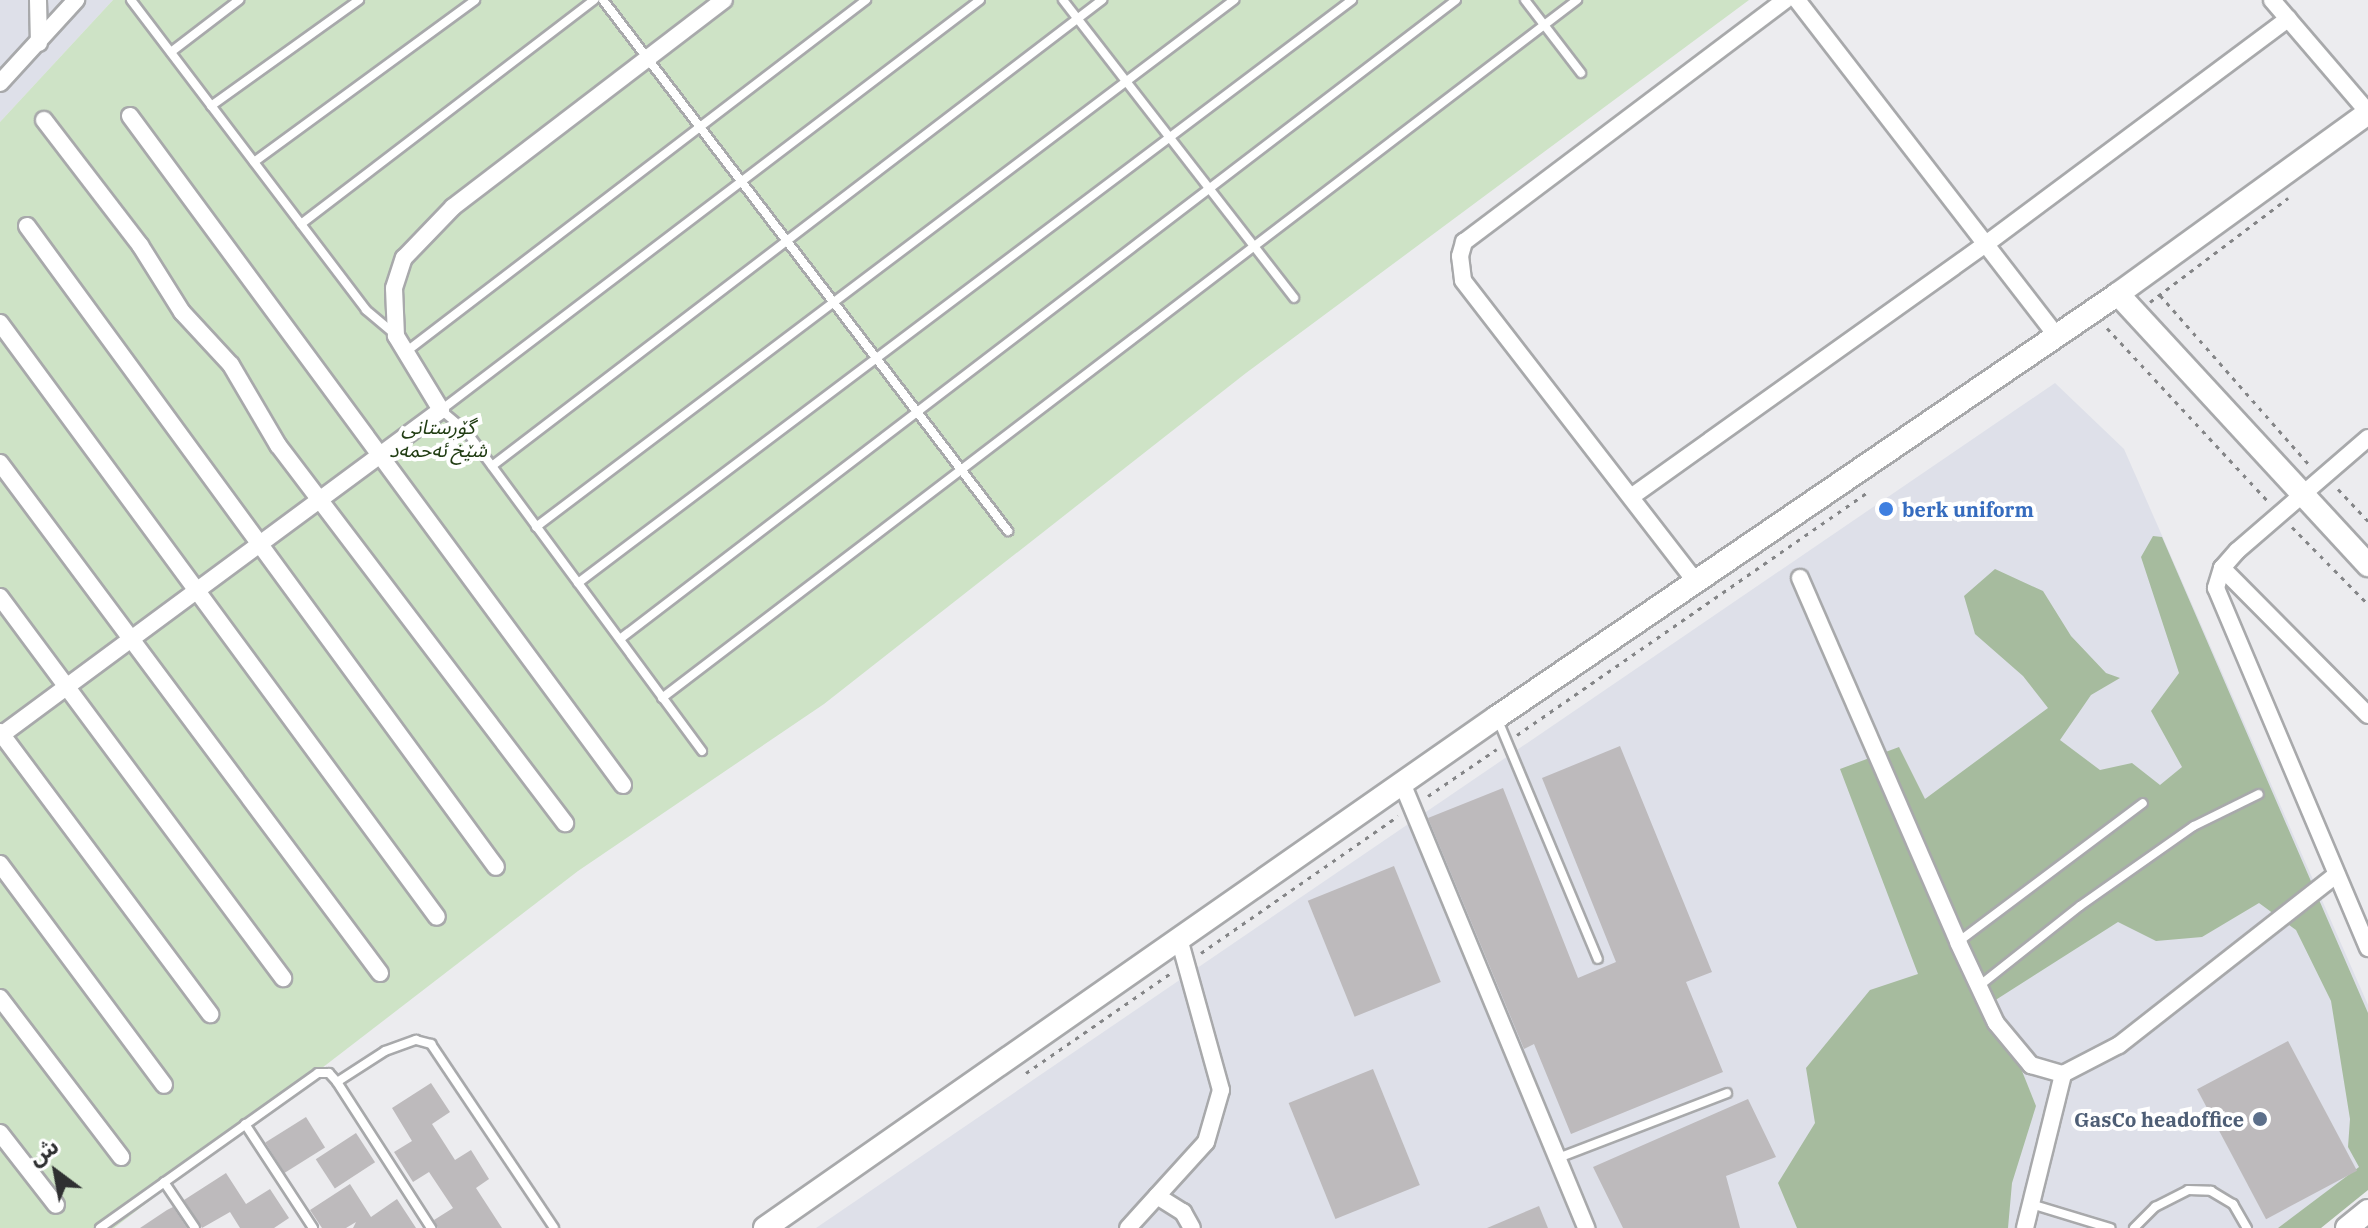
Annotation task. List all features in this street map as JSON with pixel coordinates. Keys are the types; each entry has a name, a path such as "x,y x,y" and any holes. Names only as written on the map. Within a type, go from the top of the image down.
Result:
{"street":[{"path":"38,0 39,43"},
{"path":"0,83 76,0"},
{"path":"210,1014 1,734 441,410 396,336 394,288 404,258 426,232 724,0"},
{"path":"1696,582 1463,280 1464,242 1785,0"},
{"path":"1797,0 2057,336"},
{"path":"765,1228 1497,717 2118,294 2368,113 2272,0"},
{"path":"1631,497 1986,244 2288,19"},
{"path":"130,116 623,785"},
{"path":"44,120 140,245 182,312 231,365 278,445 565,823"},
{"path":"27,226 496,867"},
{"path":"2118,294 2368,565"},
{"path":"0,323 194,592 437,917"},
{"path":"2368,438 2277,511 2222,568 2219,599 2368,948"},
{"path":"0,463 133,637 380,973"},
{"path":"2222,568 2368,715"},
{"path":"1800,578 1996,1023 2031,1065 2063,1074 2119,1045 2336,875"},
{"path":"0,597 283,978"},
{"path":"1402,783 1586,1228"},
{"path":"0,864 164,1085"},
{"path":"1128,1228 1206,1142 1221,1090 1179,939"},
{"path":"0,998 121,1157"},
{"path":"2025,1228 2063,1074"},
{"path":"0,1133 56,1205"},
{"path":"1157,1196 1183,1212 1192,1228"},
{"path":"2347,1228 2368,1211"}],"lane":[{"path":"131,0 366,310 396,336"},
{"path":"171,52 239,0"},
{"path":"211,106 359,0"},
{"path":"254,162 475,0"},
{"path":"301,224 594,0"},
{"path":"603,0 1008,531"},
{"path":"407,351 866,0"},
{"path":"702,751 492,466 441,410 980,0"},
{"path":"1063,0 1294,298"},
{"path":"492,466 1102,0"},
{"path":"536,527 1234,0"},
{"path":"578,583 1352,0"},
{"path":"620,639 1456,0"},
{"path":"1525,0 1581,73"},
{"path":"662,698 1577,0"},
{"path":"1497,717 1598,959"},
{"path":"1979,986 2080,906 2182,835 2259,794"},
{"path":"1958,942 2143,803"},
{"path":"337,1082 385,1051 416,1040 431,1044 554,1228"},
{"path":"100,1228 318,1073 329,1073 431,1228"},
{"path":"1557,1159 1727,1093"},
{"path":"245,1124 313,1228"},
{"path":"164,1182 195,1228"},
{"path":"2134,1228 2155,1207 2188,1190 2211,1191 2233,1204 2247,1228"},
{"path":"2031,1204 2110,1228"}],"path":[{"path":"2093,335 2160,295 2295,194"},
{"path":"2160,295 2304,461 2368,521"},
{"path":"2106,326 2277,511 2368,604"},
{"path":"1022,1076 1871,489"}],"shaded area":[{"path":"0,0 113,0 0,122"},
{"path":"2055,383 2124,449 2368,1005 2368,1185 2316,1228 816,1228"}],"green space":[{"name":"گۆڕستانی شێخ ئەحمەد","path":"113,0 1749,0 1246,373 824,704 578,871 114,1228 0,1228 0,122"},
{"path":"2153,536 2162,537 2368,1013 2368,1190 2321,1228 2278,1228 2359,1167 2348,1147 2350,1119 2331,1001 2296,930 2259,903 2202,937 2156,941 2118,922 1994,1001 2036,1106 2012,1183 2008,1228 1797,1228 1778,1183 1815,1123 1806,1068 1870,990 1918,974 1840,769 1899,747 1925,799 2048,708 2023,676 1975,634 1964,596 1995,569 2043,591 2071,636 2106,673 2120,678 2091,695 2060,740 2100,770 2132,763 2160,785 2182,767 2151,711 2179,673 2141,557"}],"building":[{"path":"1620,746 1712,972 1686,982 1723,1072 1571,1134 1534,1044 1524,1049 1428,818 1503,788 1578,978 1616,962 1542,778"},
{"path":"1394,866 1441,982 1355,1017 1308,901"},
{"path":"2288,1041 2357,1171 2266,1219 2197,1089"},
{"path":"1373,1069 1420,1185 1335,1219 1289,1103"},
{"path":"431,1083 450,1112 432,1124 455,1160 471,1150 489,1179 476,1188 502,1228 438,1228 434,1220 453,1208 429,1172 413,1182 394,1152 412,1141 392,1108"},
{"path":"1748,1099 1776,1157 1726,1176 1740,1228 1623,1228 1593,1167"},
{"path":"306,1117 325,1148 284,1173 265,1142"},
{"path":"356,1133 375,1162 335,1188 316,1159"},
{"path":"226,1173 246,1204 270,1189 289,1218 274,1228 240,1228 230,1212 202,1228 184,1200"},
{"path":"350,1184 371,1217 397,1199 416,1228 353,1228 356,1222 346,1228 322,1228 310,1210"},
{"path":"1539,1206 1548,1228 1487,1228"},
{"path":"173,1207 187,1228 140,1228 167,1210"}],"place":[{"name":"berk uniform","path":"1886,509"},
{"name":"GasCo headoffice","path":"2260,1119"}]}
